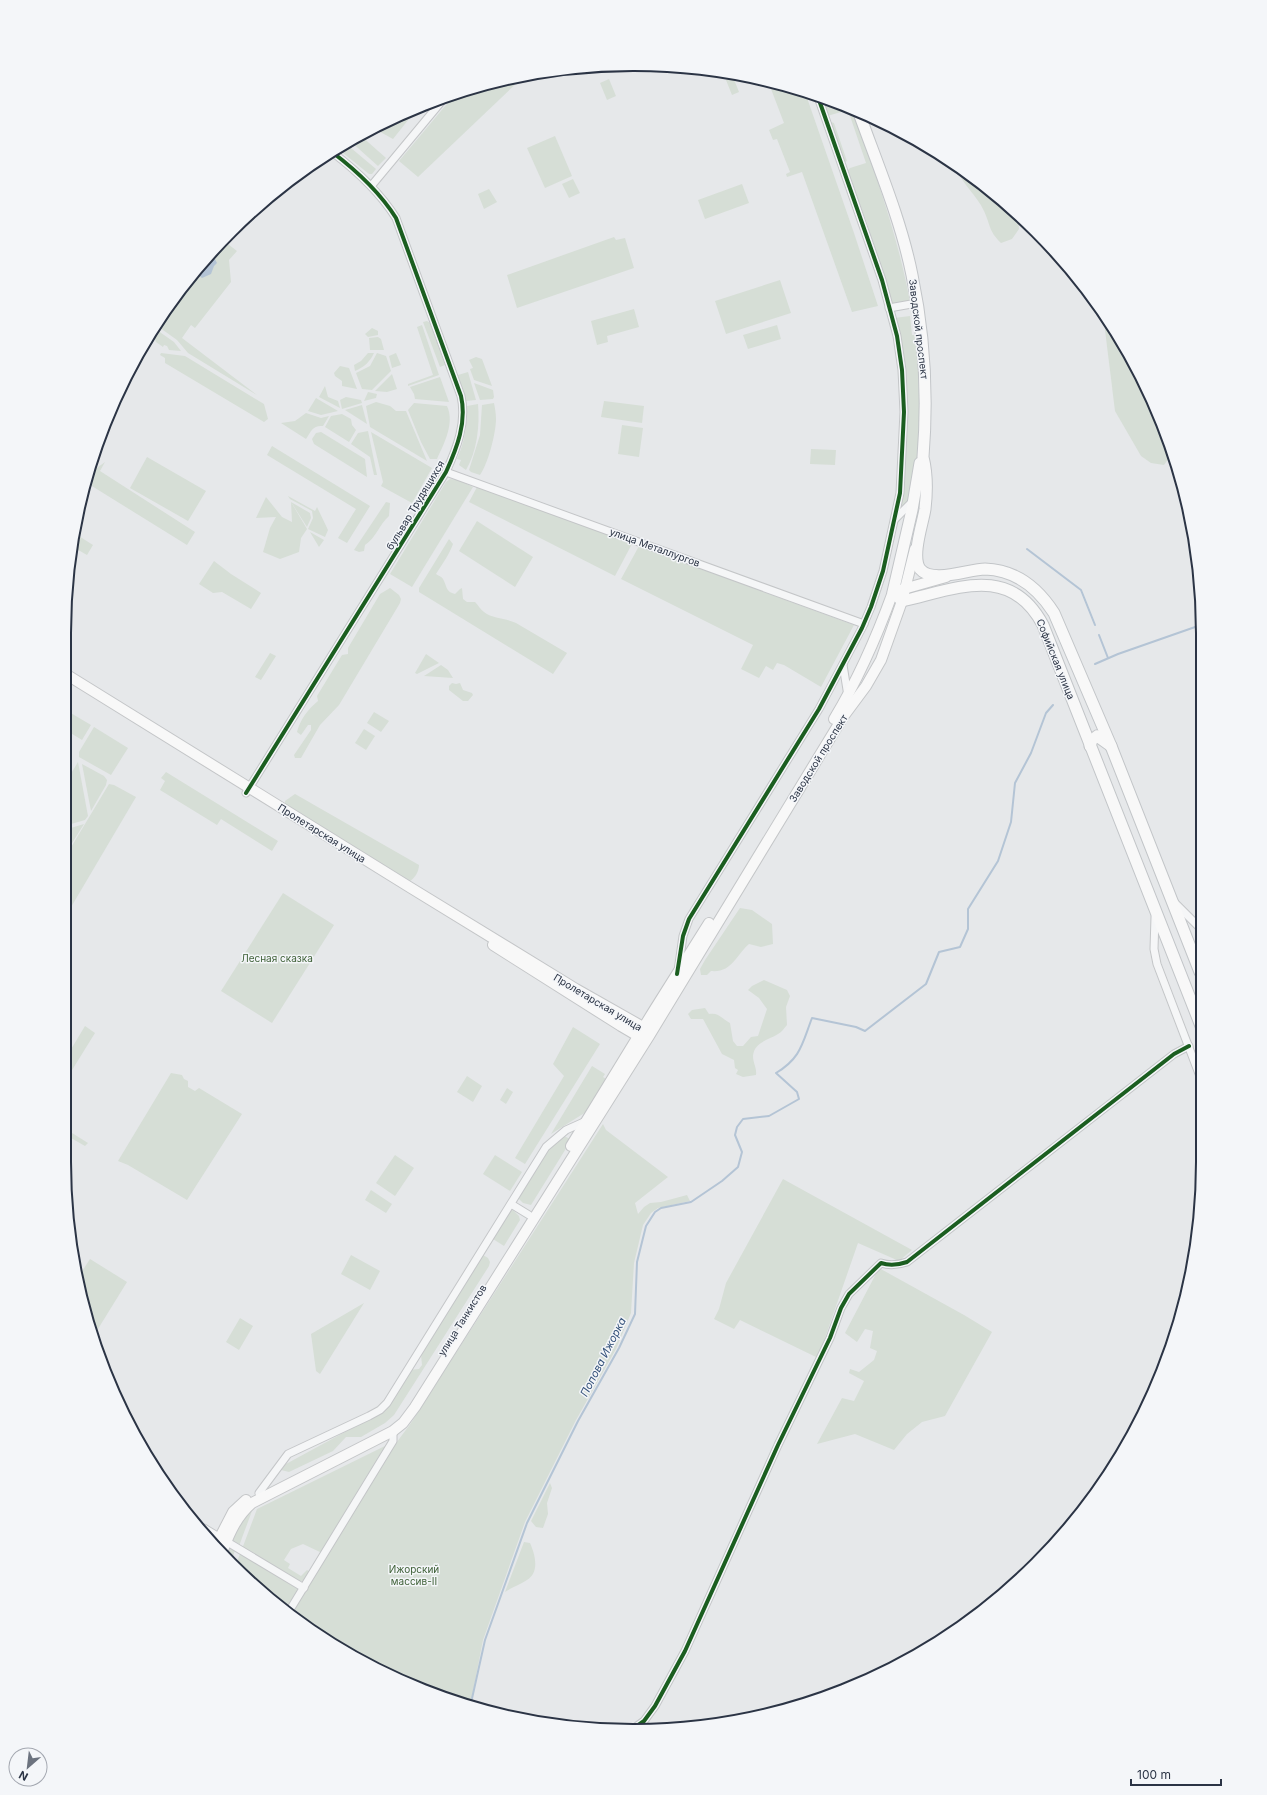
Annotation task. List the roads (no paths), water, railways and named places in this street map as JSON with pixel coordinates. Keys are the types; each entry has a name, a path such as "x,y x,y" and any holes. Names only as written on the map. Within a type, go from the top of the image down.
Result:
{"main road":[{"name":"Заводской проспект","path":"643,1033 677,974 843,717 866,686 881,660 902,601 918,540 926,497 925,466 923,457 926,383 917,303 912,274 902,236 862,120"},
{"name":"Заводской проспект","path":"643,1033 771,828 848,696 873,645 892,592 923,457"},
{"path":"918,540 917,559 922,570 932,575 952,575"},
{"name":"Софийская улица","path":"892,592 975,570 996,570 1007,573 1026,582 1046,599 1054,613 1111,746 1196,962"},
{"name":"Софийская улица","path":"902,601 984,584 1004,588 1024,599 1031,605 1043,625 1196,1014"},
{"path":"892,592 902,601"},
{"name":"Пролетарская улица","path":"71,677 248,790"},
{"name":"Пролетарская улица","path":"71,685 576,988 643,1033"},
{"path":"1090,746 1092,740 1097,736 1111,746"},
{"name":"улица Танкистов","path":"222,1543 242,1512 252,1503 393,1431 403,1422 415,1407 515,1253 531,1216 586,1120 643,1033"},
{"name":"улица Танкистов","path":"222,1543 229,1519 237,1507 249,1498 379,1432 400,1418 531,1216 643,1033"}],"street":[{"path":"677,974 683,936 689,920 819,709 864,624 883,571 900,493 904,412 900,352 889,308 858,208 820,103"},
{"path":"372,185 437,107"},
{"name":"бульвар Трудящихся","path":"248,790 446,472 456,451 461,431 463,416 461,396 396,218 372,185 337,156"},
{"path":"889,308 917,303"},
{"name":"улица Металлургов","path":"446,472 864,624"},
{"path":"895,519 914,498"},
{"path":"843,665 848,696"},
{"path":"1171,898 1196,924"},
{"path":"1154,910 1154,949 1157,964 1196,1065"},
{"path":"640,1724 644,1721 655,1706 685,1651 778,1445 830,1338 841,1308 849,1294 881,1263 898,1265 907,1262 1174,1054 1189,1046"},
{"path":"259,1492 288,1454 374,1413 387,1403 546,1147 566,1130 586,1120"},
{"path":"511,1204 531,1216"},
{"path":"291,1608 393,1441 393,1431"},
{"path":"222,1543 304,1588"}],"water":[{"path":"215,259 217,263 211,274 202,278 200,276"}],"waterway":[{"path":"1027,549 1081,590 1095,625"},
{"name":"Попова Ижорка","path":"1095,664 1118,654 1196,627"},
{"path":"1099,635 1108,658"},
{"name":"Попова Ижорка","path":"472,1700 485,1640 527,1523 578,1421 619,1348 635,1314 637,1262 646,1226 655,1212 661,1208 691,1202 722,1181 738,1167 742,1152 735,1135 737,1127 743,1119 769,1116 799,1099 797,1092 776,1073 791,1062 800,1050 812,1018 856,1027 865,1031 926,984 939,952 960,947 968,929 968,909 998,861 1011,822 1015,783 1031,753 1046,713 1053,705"}],"park label":[{"name":"Лесная сказка","path":"277,958"},
{"name":"Ижорский массив-II","path":"414,1574"}]}
